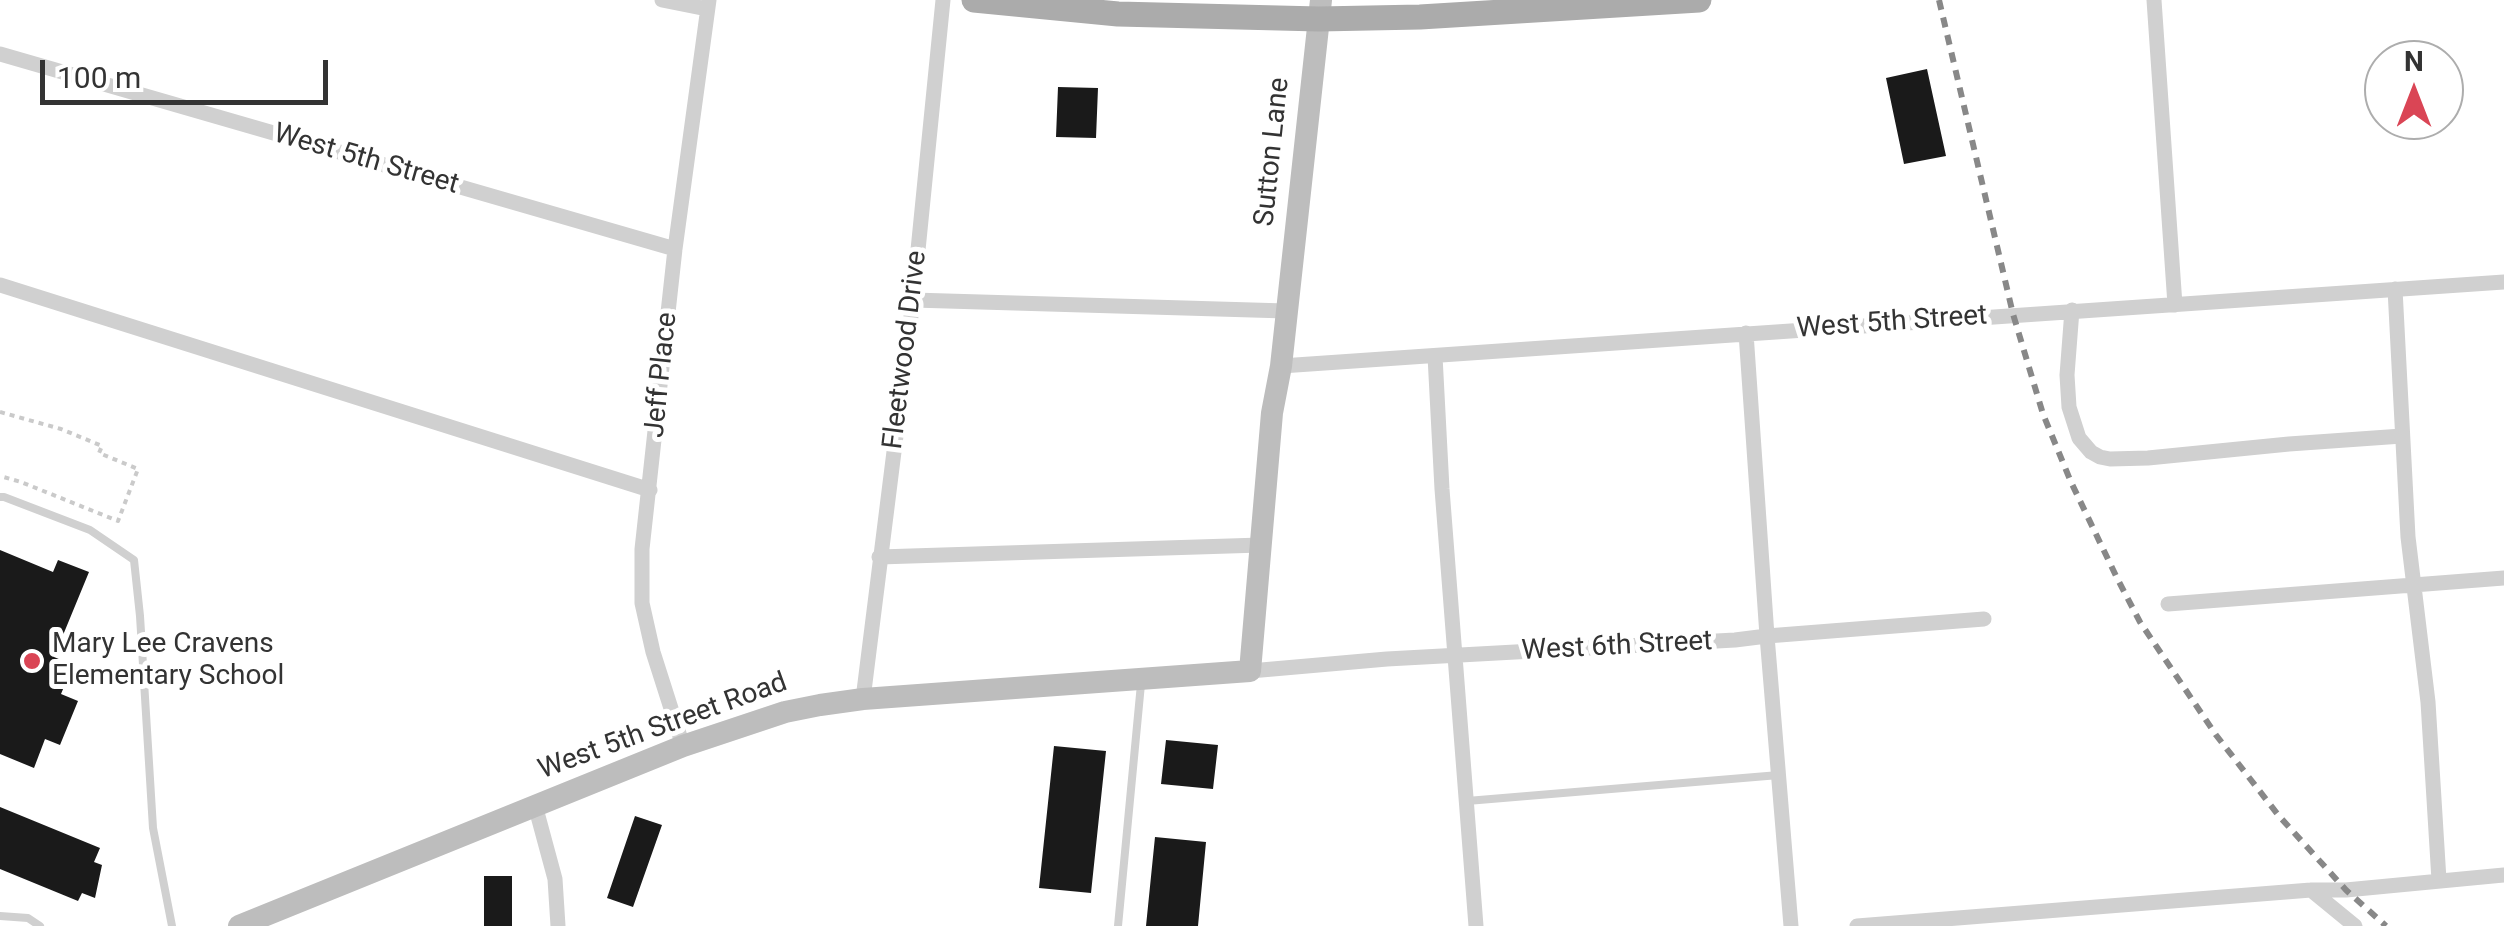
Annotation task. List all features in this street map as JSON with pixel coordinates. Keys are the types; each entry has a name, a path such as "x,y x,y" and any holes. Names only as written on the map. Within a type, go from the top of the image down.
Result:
{"main road":[{"path":"974,0 1118,14 1320,10 1420,17 1699,0"}],"street":[{"path":"662,0 708,5"},
{"name":"Fleetwood Drive","path":"863,699 913,300 943,0"},
{"path":"2154,0 2175,305"},
{"name":"Jeff Place","path":"683,746 642,603 642,549 675,250 708,5"},
{"name":"Sutton Lane","path":"1280,366 1320,10"},
{"name":"West 5th Street","path":"0,54 675,250"},
{"name":"West 5th Street","path":"1280,366 2504,282"},
{"path":"0,285 650,490"},
{"path":"2395,290 2408,537 2428,702 2440,880"},
{"path":"913,300 1286,312"},
{"path":"2072,310 2069,407 2079,438 2100,457 2148,458 2402,436"},
{"path":"1746,333 1790,926"},
{"path":"1435,356 1476,926"},
{"path":"1250,671 1272,414 1280,366"},
{"path":"879,557 1261,545"},
{"path":"2168,604 2504,578"},
{"name":"West 6th Street","path":"1250,671 1387,658 1735,640 1984,619"},
{"name":"West 5th Street Road","path":"248,924 683,746 785,712 863,699 1250,671"},
{"path":"536,805 555,880 558,926"},
{"path":"1856,926 2504,875"},
{"path":"2310,890 2355,926"},
{"path":"2121,906 2122,926"}],"lane":[{"path":"0,497 90,530 134,560 153,828 172,926"},
{"path":"1118,926 1141,679"},
{"path":"1467,802 1779,775"},
{"path":"0,916 28,918 40,926"}],"path":[{"path":"0,412 102,446 99,454 138,469 118,521 0,476"}],"building":[{"path":"1927,69 1946,156 1904,164 1886,78"},
{"path":"1058,87 1098,88 1096,138 1056,137"},
{"name":"Mary Lee Cravens Elementary School","path":"0,550 53,572 58,560 89,572 54,657 73,665 61,694 78,701 60,745 45,739 34,768 0,754"},
{"path":"1166,740 1218,745 1213,789 1161,784"},
{"path":"1054,746 1106,751 1091,893 1039,888"},
{"path":"0,807 100,848 94,862 102,865 95,898 82,893 78,901 0,869"},
{"path":"635,816 662,825 633,907 607,898"},
{"path":"1155,837 1206,842 1198,926 1146,926"},
{"path":"484,876 512,876 512,926 484,926"}],"railway":[{"path":"1939,0 2013,314 2043,414 2117,578 2140,622 2216,735 2279,816 2346,890 2386,926"}],"place":[{"name":"Mary Lee Cravens Elementary School","path":"32,661"}]}
